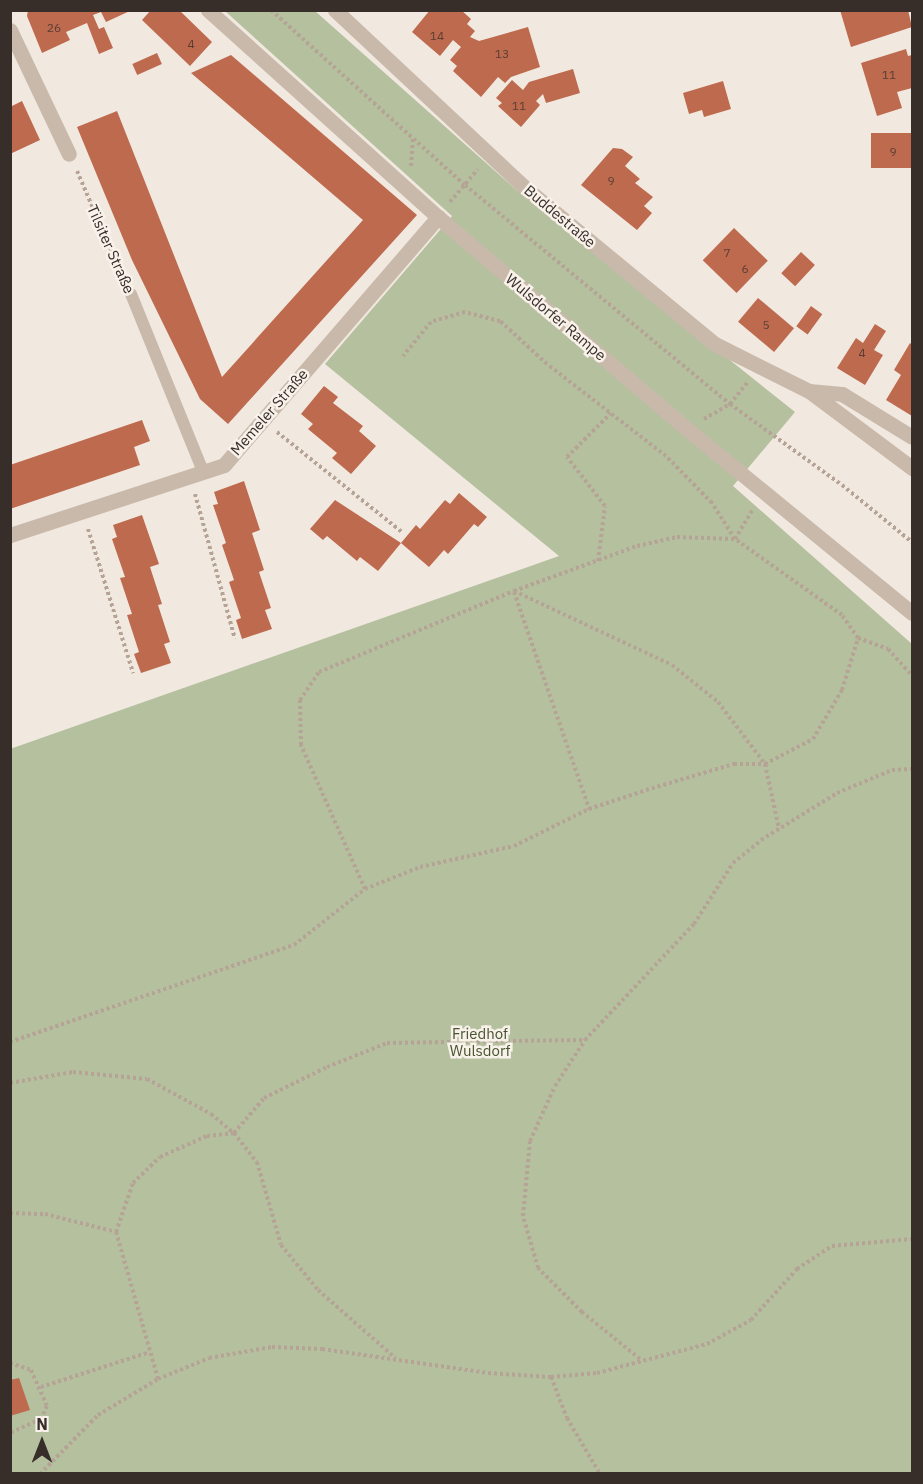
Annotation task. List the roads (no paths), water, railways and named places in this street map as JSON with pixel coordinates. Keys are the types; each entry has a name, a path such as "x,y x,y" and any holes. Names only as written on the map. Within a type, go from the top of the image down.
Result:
{"street":[{"name":"Wulsdorfer Rampe","path":"208,10 438,217 687,429 912,613"},
{"name":"Buddestraße","path":"335,10 490,155 715,344 809,391 912,468"},
{"path":"10,30 69,154"},
{"name":"Memeler Straße","path":"10,535 224,465 438,217"},
{"name":"Buddestraße","path":"809,391 843,393 912,436"}],"lane":[{"name":"Tilsiter Straße","path":"131,294 197,473"}],"park label":[{"name":"Friedhof Wulsdorf","path":"480,1042"}]}
